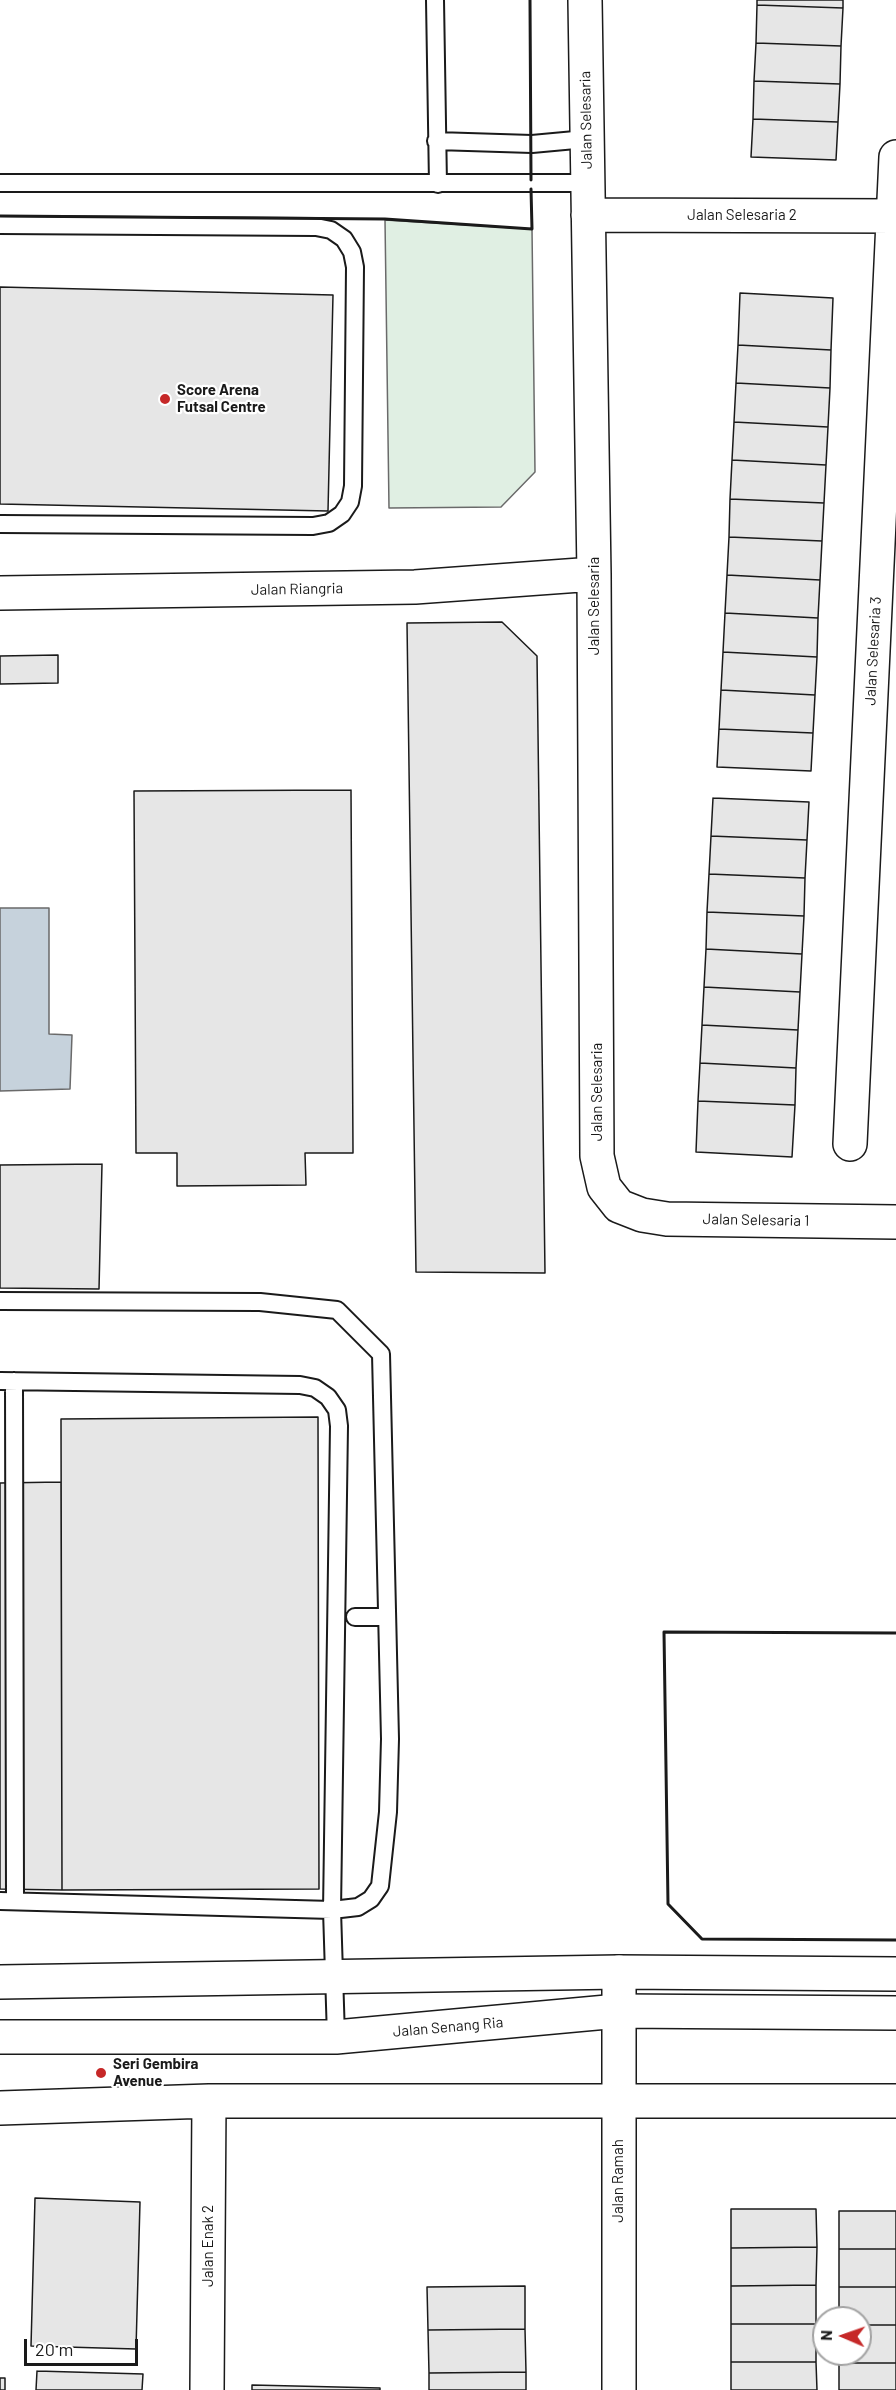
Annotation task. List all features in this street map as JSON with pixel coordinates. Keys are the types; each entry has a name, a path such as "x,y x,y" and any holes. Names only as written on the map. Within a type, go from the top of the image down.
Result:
{"street":[{"name":"Jalan Selesaria","path":"585,0 594,574 597,1156 603,1187 619,1206"},
{"name":"Jalan Selesaria 3","path":"850,1144 896,158"},
{"name":"Jalan Selesaria 2","path":"588,199 894,216"},
{"name":"Jalan Riangria","path":"0,593 415,587 594,574"},
{"name":"Jalan Selesaria 1","path":"619,1206 642,1215 668,1219 896,1222"},
{"path":"0,1982 619,1972 896,1974"},
{"name":"Jalan Ramah","path":"619,1972 617,2103 619,2390"},
{"name":"Jalan Senang Ria","path":"0,2037 336,2037 618,2011 896,2013"},
{"path":"0,2108 209,2101 617,2103 896,2101"},
{"name":"Jalan Enak 2","path":"207,2390 209,2101"}],"lane":[{"path":"435,0 438,184"},
{"path":"436,141 532,144 586,140"},
{"path":"0,183 438,184 588,199"},
{"path":"0,225 316,227 331,230 344,239 352,252 355,267 353,486 350,502 342,514 329,523 313,526 0,524"},
{"path":"0,1301 260,1302 336,1310 381,1354 390,1739 388,1812 383,1870 380,1886 371,1899 358,1907 332,1910 8,1901 7,1381 300,1385 315,1388 328,1398 337,1410 339,1426 332,1910 336,2037"},
{"path":"356,1617 386,1617"}],"green space":[{"path":"385,220 532,229 535,472 501,507 389,508"}],"shaded area":[{"path":"0,908 49,908 49,1034 72,1035 70,1089 0,1091"}],"building":[{"path":"757,0 843,0 843,8 757,5"},
{"path":"757,5 843,8 841,46 756,43"},
{"path":"756,43 841,46 840,84 754,81"},
{"path":"754,81 840,84 838,122 753,119"},
{"path":"753,119 838,122 836,160 751,157"},
{"name":"Score Arena Futsal Centre","path":"0,287 333,295 328,511 0,504"},
{"path":"740,293 833,298 831,350 738,345"},
{"path":"738,345 831,350 830,388 736,383"},
{"path":"736,383 830,388 828,427 734,422"},
{"path":"734,422 828,427 826,465 732,460"},
{"path":"732,460 826,465 824,503 730,499"},
{"path":"730,499 824,503 822,541 729,537"},
{"path":"729,537 822,541 820,580 727,575"},
{"path":"727,575 820,580 818,618 725,613"},
{"path":"725,613 818,618 817,657 723,652"},
{"path":"502,622 537,656 545,1273 416,1272 407,623"},
{"path":"723,652 817,657 815,695 721,690"},
{"path":"58,655 58,683 0,684 0,656"},
{"path":"721,690 815,695 813,733 719,729"},
{"path":"719,729 813,733 811,771 717,767"},
{"path":"351,790 353,1153 305,1153 306,1185 177,1186 177,1153 136,1153 134,791"},
{"path":"713,798 809,802 807,840 711,836"},
{"path":"711,836 807,840 805,878 709,874"},
{"path":"709,874 805,878 804,916 707,912"},
{"path":"707,912 804,916 802,954 706,949"},
{"path":"706,949 802,954 800,992 704,987"},
{"path":"704,987 800,992 798,1030 702,1025"},
{"path":"702,1025 798,1030 796,1068 700,1063"},
{"path":"700,1063 796,1068 795,1105 698,1101"},
{"path":"698,1101 795,1105 792,1157 696,1152"},
{"path":"102,1164 99,1289 0,1288 0,1165"},
{"path":"318,1417 319,1889 62,1890 61,1419"},
{"path":"61,1482 62,1890 0,1889 0,1483"},
{"path":"35,2198 140,2202 136,2349 31,2346"},
{"path":"731,2209 816,2209 817,2247 731,2248"},
{"path":"839,2211 896,2211 896,2249 839,2249"},
{"path":"817,2247 816,2285 731,2286 731,2248"},
{"path":"839,2249 896,2249 896,2287 839,2287"},
{"path":"816,2285 816,2306 812,2306 812,2324 731,2324 731,2286"},
{"path":"525,2286 525,2329 428,2330 427,2287"},
{"path":"839,2287 896,2287 896,2325 872,2325 872,2306 839,2306"},
{"path":"731,2324 812,2324 812,2362 731,2362"},
{"path":"872,2325 896,2325 896,2363 872,2363"},
{"path":"525,2329 526,2372 429,2373 428,2330"},
{"path":"731,2362 812,2362 812,2366 816,2366 817,2390 731,2390"},
{"path":"896,2363 896,2390 839,2390 839,2366"},
{"path":"37,2371 143,2374 142,2390 36,2390"},
{"path":"526,2372 526,2390 429,2390 429,2373"},
{"path":"0,2378 5,2378 5,2390 0,2390"},
{"path":"252,2385 380,2388 380,2390 252,2390"}],"wall":[{"path":"530,0 531,180"},
{"path":"0,216 385,219 532,229 531,189"},
{"path":"896,1633 664,1632 668,1904 702,1939 896,1940"}],"place":[{"name":"Score Arena Futsal Centre","path":"165,399"},
{"name":"Seri Gembira Avenue","path":"101,2073"}]}
